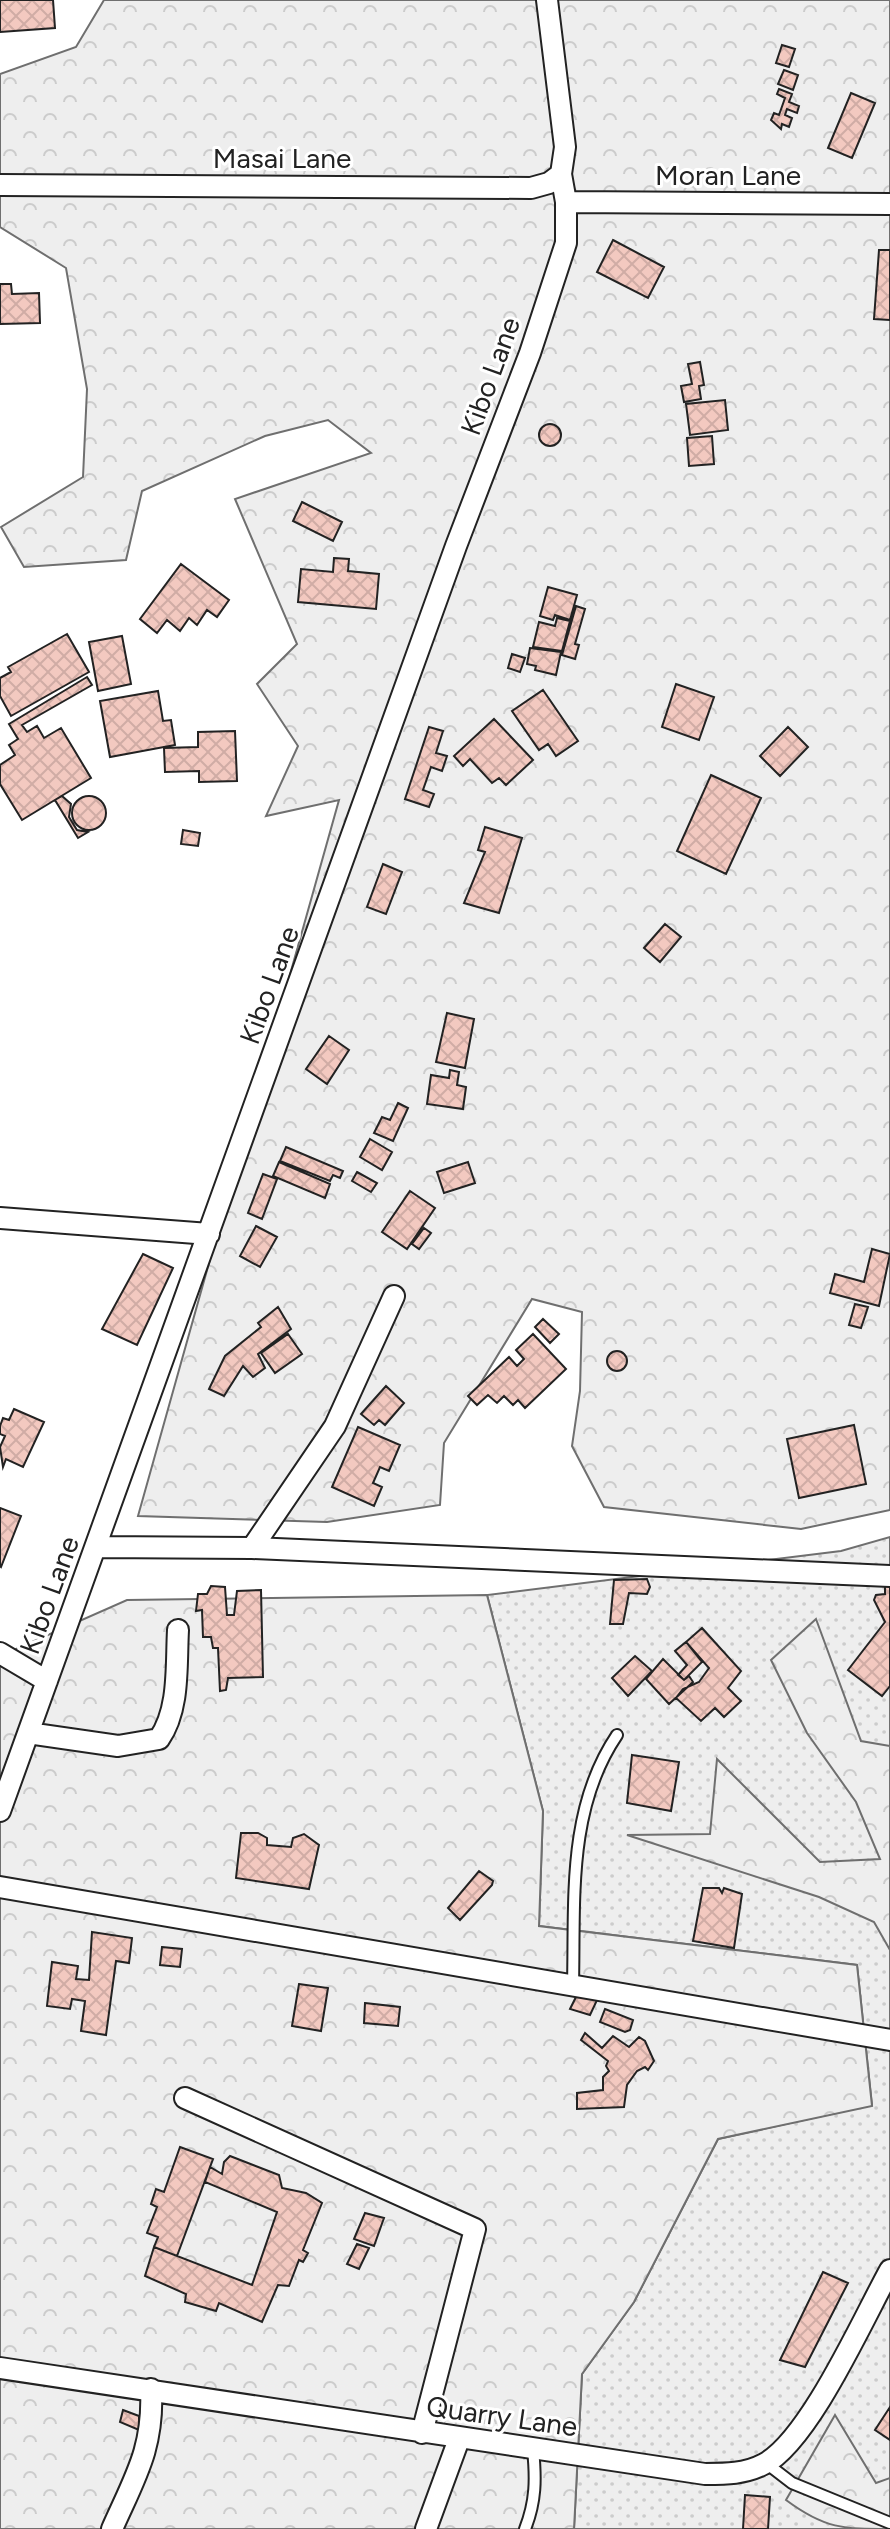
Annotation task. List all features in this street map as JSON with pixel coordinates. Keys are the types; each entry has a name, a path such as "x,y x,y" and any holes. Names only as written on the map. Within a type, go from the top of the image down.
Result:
{"street":[{"name":"Kibo Lane","path":"0,1811 456,546 530,353 566,243 566,202 561,174 565,147 547,0"},
{"name":"Masai Lane","path":"0,185 531,188 549,183 561,174"},
{"name":"Moran Lane","path":"566,202 890,204"},
{"path":"0,1218 209,1234"},
{"path":"252,1548 335,1426 394,1296"},
{"path":"96,1547 252,1548 890,1576"},
{"path":"28,1733 118,1746 159,1739 168,1727 173,1704 178,1630"},
{"path":"0,1653 47,1681"},
{"path":"0,1887 890,2040"},
{"path":"185,2098 475,2229 422,2433"},
{"name":"Quarry Lane","path":"0,2368 705,2474 740,2473 766,2463 789,2446 813,2410 890,2270"},
{"path":"112,2529 148,2450 152,2429 151,2389"},
{"path":"426,2529 459,2439"}],"lane":[{"path":"573,1985 581,1820 599,1762 617,1735"},
{"path":"525,2529 534,2506 536,2488 533,2449"},
{"path":"766,2463 792,2483 890,2523"}],"green space":[{"path":"104,0 890,0 890,1510 801,1529 604,1507 572,1446 580,1391 582,1312 532,1299 444,1443 440,1505 327,1522 138,1516 339,800 266,816 298,746 257,684 297,644 235,499 371,453 328,420 265,436 142,491 126,560 24,567 1,527 83,477 87,389 66,268 0,227 0,74 76,47"},
{"path":"890,1537 890,2529 574,2529 582,2374 634,2302 718,2139 872,2105 857,1965 539,1926 543,1811 487,1595 841,1551"},
{"path":"487,1595 543,1811 539,1926 857,1965 872,2106 718,2139 634,2302 582,2374 574,2529 0,2529 0,1656 127,1600"},
{"path":"816,1619 861,1741 890,1746 890,1950 874,1922 819,1897 627,1835 710,1834 717,1759 820,1862 880,1859 856,1802 807,1733 771,1660"},
{"path":"835,2415 876,2483 890,2478 890,2529 859,2529 824,2522 786,2500"}],"building":[{"path":"0,0 53,0 55,28 0,32"},
{"path":"782,45 795,49 789,67 776,63"},
{"path":"784,70 798,75 793,90 778,84"},
{"path":"779,89 792,94 789,102 799,106 797,113 787,109 785,115 792,118 789,127 782,124 781,129 771,120 774,113 779,115 785,98 777,94"},
{"path":"851,93 875,103 852,158 828,148"},
{"path":"613,240 664,267 648,298 597,272"},
{"path":"879,250 890,250 890,320 874,319"},
{"path":"0,284 11,284 12,294 39,293 40,323 0,324"},
{"path":"700,362 704,385 699,386 701,399 684,402 681,386 692,384 688,364"},
{"path":"725,400 728,430 690,435 686,404"},
{"path":"550,424 561,435 550,446 539,435"},
{"path":"712,436 714,464 689,466 687,438"},
{"path":"302,502 342,522 333,541 293,521"},
{"path":"334,558 349,559 348,571 379,574 376,609 298,602 301,569 333,572"},
{"path":"181,564 229,600 217,617 207,610 197,625 189,618 180,631 167,620 157,633 140,619"},
{"path":"548,587 577,595 570,620 555,615 553,620 540,616"},
{"path":"576,606 585,609 575,644 579,645 575,659 562,655"},
{"path":"557,618 570,621 562,651 533,647 539,622 555,626"},
{"path":"67,634 89,672 11,716 0,696 0,678 11,672 8,667"},
{"path":"122,636 131,684 98,691 89,642"},
{"path":"530,648 561,652 556,675 535,670 536,666 527,664"},
{"path":"512,654 525,658 520,672 508,668"},
{"path":"87,677 92,685 22,725 27,732 37,726 44,738 61,728 91,778 22,820 0,784 0,765 15,755 9,745 18,739 9,724"},
{"path":"676,684 714,697 699,740 662,727"},
{"path":"543,690 578,741 556,756 548,744 539,750 512,711"},
{"path":"158,691 163,721 171,720 175,745 110,757 100,701"},
{"path":"494,719 533,760 506,785 499,778 492,783 470,759 463,766 454,756"},
{"path":"429,727 443,731 436,753 447,756 442,771 431,767 423,790 434,794 429,807 405,799"},
{"path":"788,727 808,747 780,776 760,756"},
{"path":"235,731 237,781 199,782 199,771 165,772 164,748 198,747 198,732"},
{"path":"711,775 761,798 726,874 677,851"},
{"path":"62,796 71,804 69,817 77,830 88,832 78,838 55,800"},
{"path":"89,796 101,801 106,813 101,825 89,830 77,825 72,813 77,801"},
{"path":"485,827 522,838 499,913 464,903 485,852 478,850"},
{"path":"183,830 200,833 198,846 181,844"},
{"path":"383,864 402,872 386,914 367,907"},
{"path":"665,924 681,937 660,962 644,948"},
{"path":"447,1013 474,1019 465,1068 436,1062"},
{"path":"329,1036 349,1050 327,1084 306,1069"},
{"path":"450,1070 459,1072 457,1085 466,1087 463,1109 427,1104 431,1075 449,1078"},
{"path":"398,1103 408,1108 393,1141 374,1133 382,1117 390,1120"},
{"path":"370,1139 392,1152 382,1170 360,1157"},
{"path":"286,1147 343,1171 340,1178 333,1175 330,1181 280,1161"},
{"path":"279,1162 330,1184 325,1198 273,1176"},
{"path":"468,1162 475,1183 444,1193 437,1172"},
{"path":"357,1172 377,1183 371,1192 352,1181"},
{"path":"263,1174 277,1179 262,1219 248,1213"},
{"path":"410,1191 435,1208 407,1249 382,1232"},
{"path":"256,1226 277,1237 260,1267 240,1256"},
{"path":"424,1228 431,1233 419,1249 412,1244"},
{"path":"872,1249 890,1254 879,1306 830,1293 835,1274 864,1282"},
{"path":"143,1254 173,1268 137,1345 102,1329"},
{"path":"855,1304 868,1307 861,1328 849,1325"},
{"path":"278,1307 291,1329 258,1354 265,1368 253,1377 243,1366 224,1396 209,1389 225,1356 261,1327 258,1323"},
{"path":"543,1319 559,1334 550,1343 535,1327"},
{"path":"288,1334 302,1354 275,1373 261,1353"},
{"path":"533,1334 566,1369 525,1408 518,1400 513,1405 504,1396 497,1403 488,1395 477,1405 468,1396 509,1357 517,1366 524,1359 516,1350"},
{"path":"617,1351 624,1354 627,1361 624,1368 617,1371 610,1368 607,1361 610,1354"},
{"path":"386,1386 404,1403 385,1425 379,1420 374,1425 361,1414"},
{"path":"14,1409 44,1422 23,1467 6,1459 3,1467 0,1447 5,1436 0,1434 0,1426 3,1418 9,1420"},
{"path":"854,1425 866,1484 799,1498 787,1439"},
{"path":"358,1427 400,1445 389,1471 380,1467 373,1483 382,1487 374,1506 332,1487"},
{"path":"0,1508 21,1516 1,1567 0,1566"},
{"path":"647,1579 650,1587 647,1594 629,1593 623,1624 610,1624 614,1580"},
{"path":"890,1581 890,1686 882,1696 848,1670 885,1622 874,1600 876,1595 885,1594 885,1585"},
{"path":"211,1586 225,1587 227,1615 234,1615 237,1591 261,1590 263,1677 228,1678 226,1690 220,1691 218,1648 213,1648 211,1637 203,1637 202,1610 196,1611 198,1594 207,1594"},
{"path":"702,1628 741,1671 728,1688 741,1701 724,1717 715,1708 701,1721 676,1698 683,1689 699,1682 709,1668 686,1642"},
{"path":"686,1642 702,1662 684,1680 678,1675 687,1665 675,1651"},
{"path":"635,1656 652,1671 628,1696 612,1678"},
{"path":"663,1659 684,1680 689,1676 693,1682 669,1704 646,1679"},
{"path":"632,1755 679,1762 671,1811 627,1803"},
{"path":"241,1833 258,1833 267,1838 267,1845 291,1847 293,1838 304,1834 319,1845 309,1889 236,1878"},
{"path":"479,1871 493,1881 492,1885 460,1920 448,1908"},
{"path":"703,1888 719,1888 722,1893 724,1888 742,1894 734,1948 693,1941"},
{"path":"92,1932 132,1938 129,1963 116,1961 106,2035 81,2031 85,2001 72,1999 70,2009 47,2006 52,1962 78,1966 76,1979 89,1980"},
{"path":"162,1947 182,1949 180,1967 160,1965"},
{"path":"299,1984 328,1988 321,2031 292,2026"},
{"path":"578,1993 598,1998 590,2015 570,2009"},
{"path":"365,2003 400,2007 398,2026 364,2023"},
{"path":"605,2009 633,2020 630,2030 625,2032 600,2022"},
{"path":"585,2033 602,2048 613,2036 629,2047 639,2037 645,2041 654,2061 648,2070 645,2067 637,2071 627,2085 624,2107 577,2109 577,2093 603,2090 603,2077 609,2071 606,2066 608,2061 581,2040"},
{"path":"180,2147 213,2159 177,2256 154,2247 158,2237 147,2233 157,2207 151,2204 156,2189 164,2192"},
{"path":"230,2156 279,2175 282,2188 306,2193 322,2203 303,2250 308,2253 303,2262 299,2260 289,2286 278,2285 262,2322 219,2303 216,2311 185,2302 186,2294 145,2276 154,2247 252,2285 277,2212 205,2182 210,2167 222,2174 224,2162"},
{"path":"365,2213 384,2218 374,2246 354,2239"},
{"path":"357,2244 369,2248 359,2269 347,2264"},
{"path":"823,2272 848,2283 805,2367 780,2360"},
{"path":"890,2407 890,2440 875,2430"},
{"path":"123,2410 139,2416 139,2430 120,2422"},
{"path":"745,2495 770,2497 768,2529 743,2529"}]}
